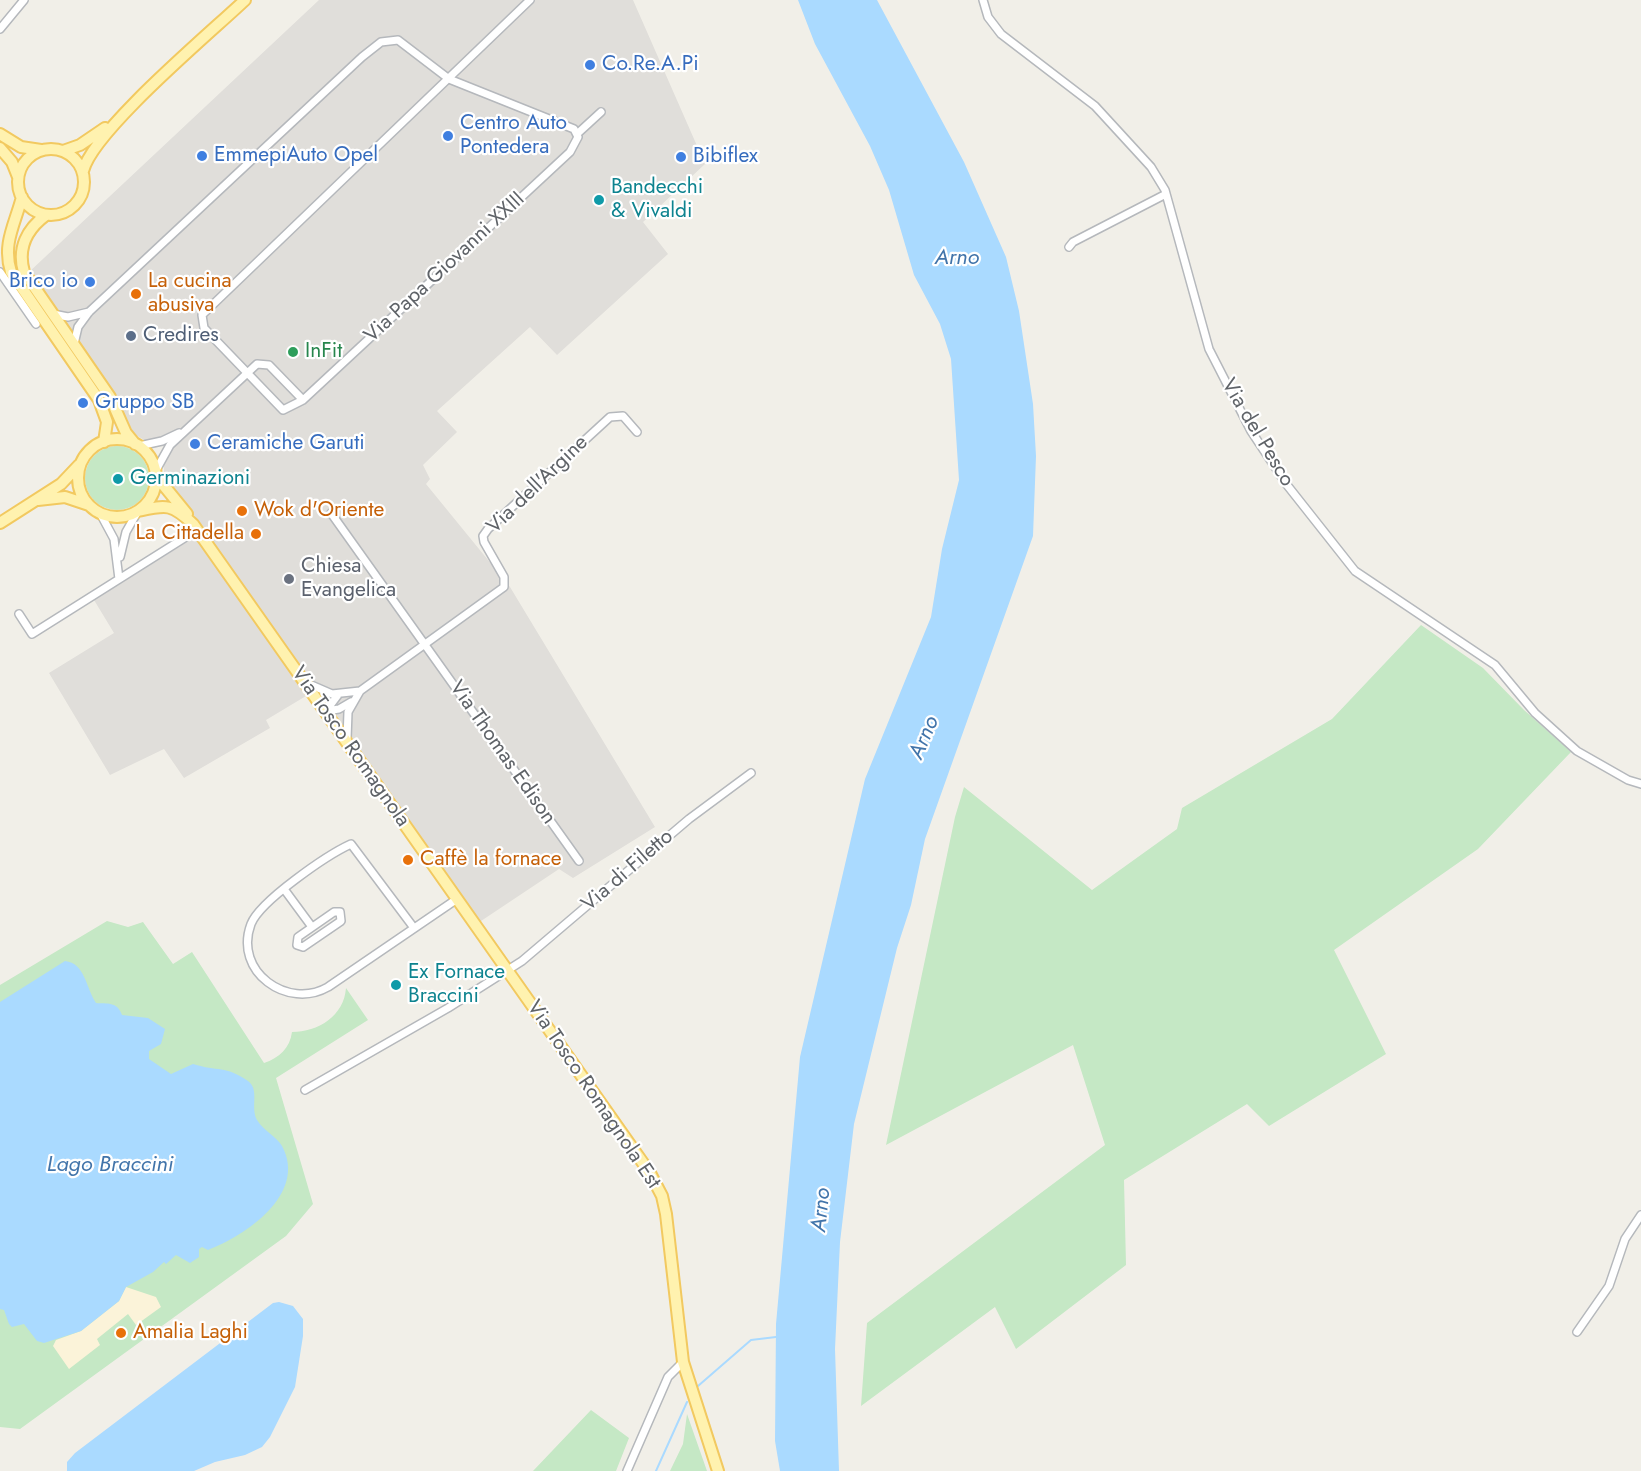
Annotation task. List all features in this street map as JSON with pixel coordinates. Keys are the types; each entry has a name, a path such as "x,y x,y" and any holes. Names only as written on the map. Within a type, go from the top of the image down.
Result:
{"main road":[{"path":"0,148 12,162 22,197 32,209 46,215 63,213 77,203 84,188 83,171 92,149 122,116 245,0"},
{"path":"0,134 25,149 63,151 89,140 122,116"},
{"path":"18,177 27,159 44,150"},
{"path":"63,151 75,159 83,171"},
{"path":"22,197 8,239 7,253 11,272 99,400 107,422 104,442"},
{"path":"37,500 65,496 89,505 100,513 119,517 138,511 153,494 156,474 148,454 126,433 110,397 29,282 21,259 27,236 46,215"},
{"path":"0,523 66,481 93,447 120,439 137,445"},
{"path":"82,462 78,481 81,494 89,505"},
{"name":"Via Tosco Romagnola","path":"156,474 185,511 191,530"},
{"name":"Via Tosco Romagnola","path":"138,511 167,506 180,512 326,711 507,970"},
{"name":"Via Tosco Romagnola Est","path":"507,970 657,1186 666,1214 683,1362 718,1471"}],"street":[{"path":"0,29 24,0"},
{"path":"156,474 164,452 186,428 247,371 259,363 268,365 303,400 283,410 247,371 204,328 201,320 204,312 530,0"},
{"name":"Via del Pesco","path":"983,0 988,17 1002,34 1095,106 1151,167 1166,194 1209,349 1251,431 1287,485 1355,571 1495,665 1535,713 1577,751 1641,784"},
{"path":"75,347 76,332 89,312 374,46 389,40 398,40 448,80 565,124 577,134"},
{"name":"Via Papa Giovanni XXIII","path":"303,400 561,161 575,147 577,134 601,112"},
{"path":"1069,247 1073,242 1166,194"},
{"path":"0,272 36,324"},
{"path":"51,314 68,317 89,312"},
{"name":"Via dell'Argine","path":"424,644 503,588 505,579 484,544 485,533 610,417 624,417 637,432"},
{"path":"137,445 162,441 186,428"},
{"path":"119,579 119,562 126,532 138,511"},
{"path":"100,513 111,530 119,562"},
{"name":"Via Thomas Edison","path":"331,513 579,861"},
{"path":"19,614 32,634 191,530"},
{"path":"326,711 342,708 360,691 424,644"},
{"path":"303,679 320,691 339,694 360,691"},
{"path":"326,711 339,694"},
{"path":"348,744 347,717 352,700"},
{"name":"Via di Filetto","path":"305,1090 411,1030 507,970 542,945 689,819 750,773"},
{"path":"414,928 352,843 267,902 255,916 250,928 249,941 257,971 267,982 285,993 307,994 325,989 457,899"},
{"path":"284,889 312,927"},
{"path":"336,911 342,914 341,921 308,944 299,946 297,938 312,927 336,911"},
{"path":"1577,1332 1609,1286 1625,1239 1641,1215"},
{"path":"627,1471 668,1377 683,1362"}],"shaded area":[{"path":"319,0 633,0 705,164 643,222 668,254 557,355 530,327 437,411 457,432 423,465 430,479 426,484 510,587 655,827 573,878 559,869 472,927 306,696 266,720 270,728 184,778 164,749 110,775 49,673 114,633 94,600 206,530 164,478 164,463 172,439 146,441 134,434 119,403 28,273"}],"green space":[{"path":"111,446 123,446 140,455 147,466 149,478 147,490 140,501 123,510 111,510 99,505 90,496 85,484 85,472 90,460 99,451"},
{"path":"1421,625 1483,668 1524,710 1571,752 1478,849 1334,950 1386,1054 1269,1126 1247,1104 1124,1180 1126,1265 1016,1349 995,1307 861,1406 867,1323 1105,1145 1073,1045 886,1145 955,817 964,787 1092,890 1177,829 1182,808 1332,719"},
{"name":"Lago Braccini","path":"107,921 128,927 143,922 173,964 192,952 264,1063 283,1052 292,1032 311,1029 335,1014 344,998 346,988 368,1020 276,1078 313,1204 286,1236 20,1429 0,1427 0,985"},
{"path":"591,1410 629,1438 616,1471 533,1471"},
{"path":"687,1414 707,1471 670,1471 683,1444"}],"sand":[{"path":"126,1287 156,1297 161,1307 136,1325 128,1314 97,1339 100,1345 69,1369 53,1346 56,1340 81,1331 119,1301"}],"water":[{"name":"Arno","path":"798,0 877,0 964,162 1006,257 1019,311 1033,404 1036,456 1033,536 925,839 911,905 897,948 854,1124 840,1242 835,1349 839,1471 780,1471 775,1441 776,1324 800,1057 865,779 931,617 942,549 959,480 951,359 940,324 914,275 889,190 870,146 815,44"},
{"name":"Lago Braccini","path":"65,961 77,966 81,971 96,1003 114,1005 122,1015 148,1018 165,1029 161,1044 149,1051 149,1059 171,1074 193,1064 227,1071 248,1081 253,1089 257,1120 280,1143 288,1164 287,1181 280,1196 255,1224 239,1235 208,1250 202,1247 199,1249 199,1257 190,1263 176,1255 166,1264 164,1262 153,1272 126,1287 119,1301 81,1331 44,1343 37,1341 24,1324 12,1327 4,1310 0,1309 0,1002"},
{"path":"279,1302 293,1306 303,1319 303,1336 295,1387 270,1437 262,1447 245,1455 215,1462 194,1471 67,1471 67,1462 75,1453 273,1303"}],"waterway":[{"path":"698,1386 751,1340 776,1337"},
{"path":"656,1471 687,1402"}],"place":[{"name":"Co.Re.A.Pi","path":"590,65"},
{"name":"Centro Auto Pontedera","path":"448,136"},
{"name":"EmmepiAuto Opel","path":"202,156"},
{"name":"Bibiflex","path":"681,157"},
{"name":"Bandecchi & Vivaldi","path":"599,200"},
{"name":"Brico io","path":"90,282"},
{"name":"La cucina abusiva","path":"136,294"},
{"name":"Credires","path":"131,336"},
{"name":"InFit","path":"293,352"},
{"name":"Gruppo SB","path":"83,403"},
{"name":"Ceramiche Garuti","path":"195,444"},
{"name":"Germinazioni","path":"118,479"},
{"name":"Wok d'Oriente","path":"242,511"},
{"name":"La Cittadella","path":"256,534"},
{"name":"Chiesa Evangelica","path":"289,579"},
{"name":"Caffè la fornace","path":"408,860"},
{"name":"Ex Fornace Braccini","path":"396,985"},
{"name":"Amalia Laghi","path":"121,1333"}]}
